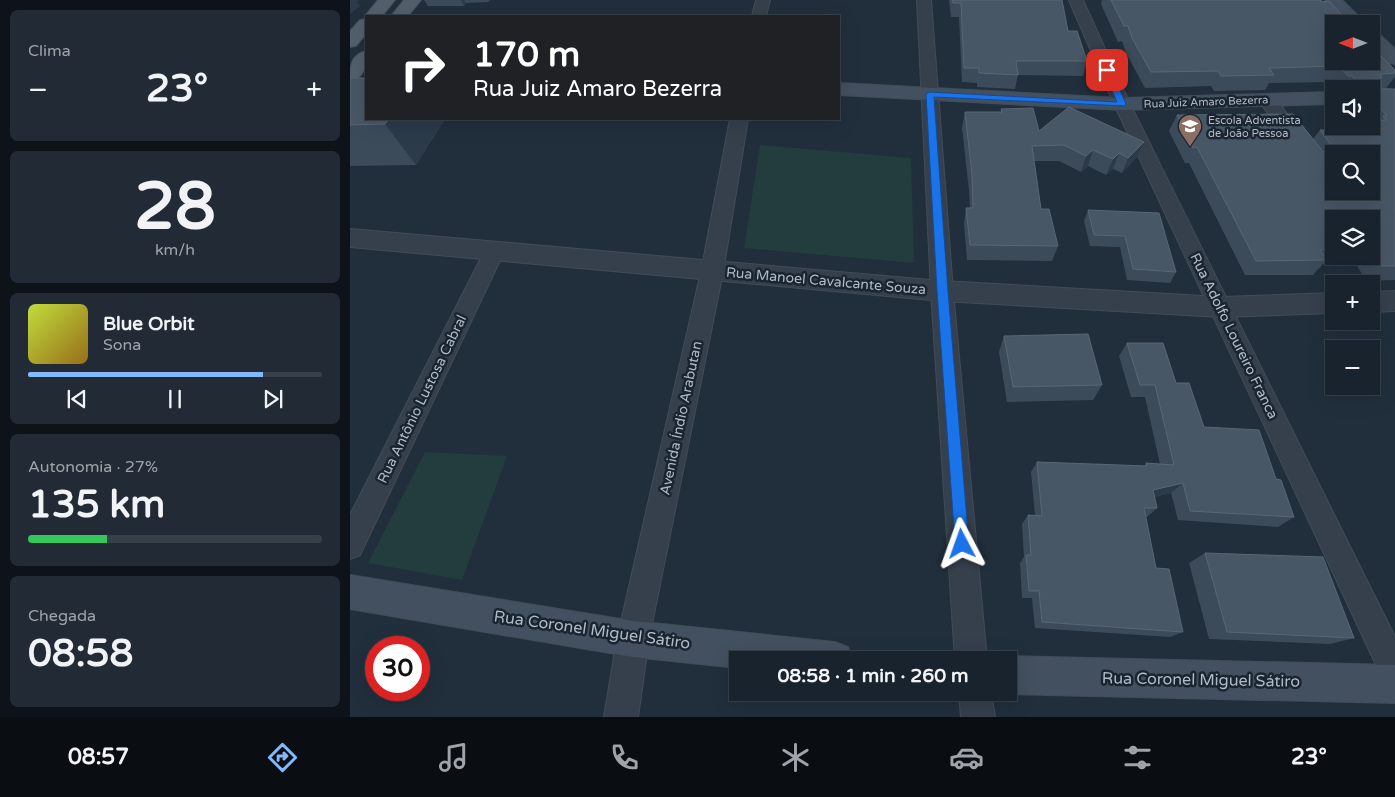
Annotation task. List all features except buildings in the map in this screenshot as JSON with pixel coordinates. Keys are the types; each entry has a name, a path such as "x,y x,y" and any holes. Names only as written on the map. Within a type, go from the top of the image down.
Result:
{"main road":[{"path":"374,15 387,0"},
{"path":"401,15 413,0"},
{"path":"1333,0 1349,15"},
{"path":"350,42 365,25"},
{"path":"1380,45 1395,59"},
{"path":"350,54 365,56"},
{"path":"350,76 365,57"},
{"name":"Rua Juiz Amaro Bezerra","path":"840,88 1122,104 1325,98"},
{"name":"Rua Coronel Miguel Sátiro","path":"350,592 633,640 744,651"},
{"name":"Rua Coronel Miguel Sátiro","path":"1017,675 1395,684"}],"street":[{"path":"759,15 763,0"},
{"path":"924,0 942,291 970,651"},
{"name":"Rua Adolfo Loureiro Franca","path":"1076,0 1122,104 1395,671"},
{"path":"1267,100 1280,117"},
{"name":"Avenida Índio Arabutan","path":"621,717 633,640 712,272 740,120"},
{"name":"Rua Manoel Cavalcante Souza","path":"350,238 712,272 942,291 1221,307 1325,303"},
{"name":"Rua Antônio Lustosa Cabral","path":"350,545 494,252"},
{"path":"1380,302 1395,301"},
{"path":"975,701 978,717"}],"green space":[{"path":"760,145 911,158 914,263 744,248"},
{"path":"425,452 507,456 462,580 368,563"}],"place":[{"name":"Escola Adventista de João Pessoa","path":"1190,147"}],"route":[{"path":"962,544 942,291 930,94 1122,104 1107,70"}]}
